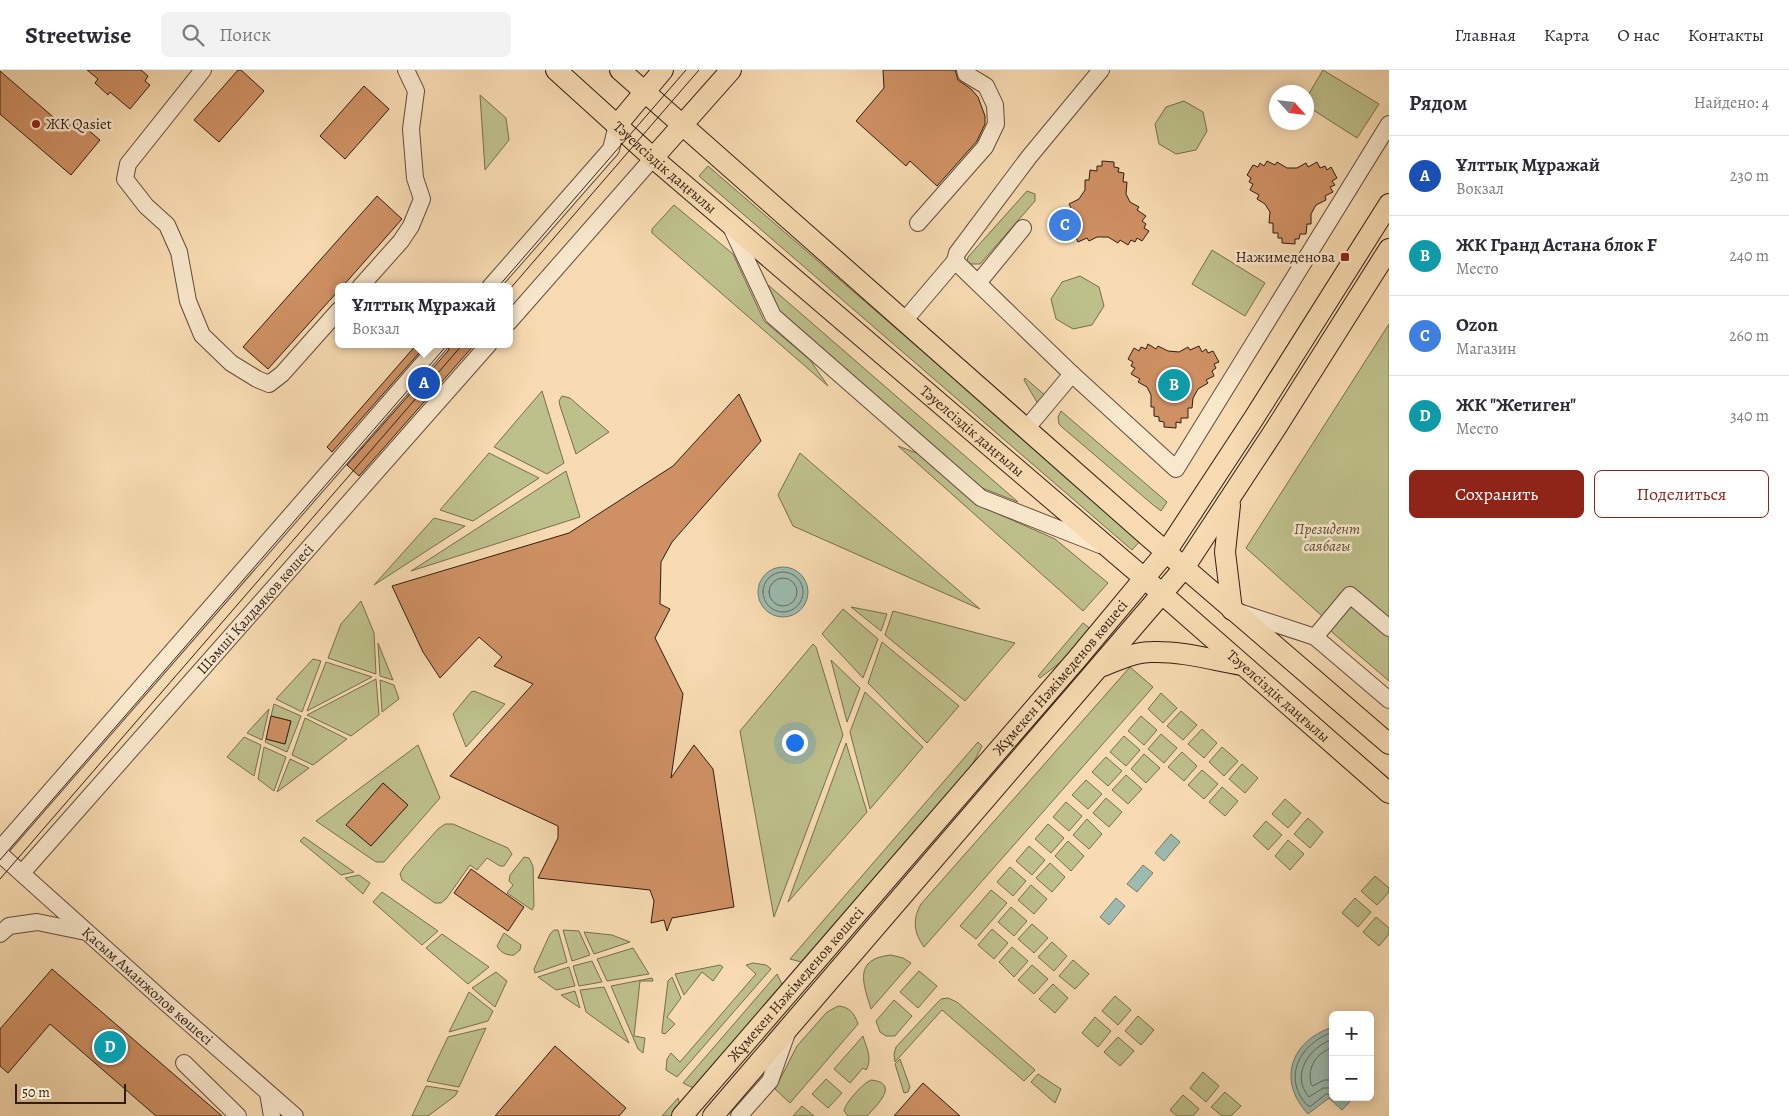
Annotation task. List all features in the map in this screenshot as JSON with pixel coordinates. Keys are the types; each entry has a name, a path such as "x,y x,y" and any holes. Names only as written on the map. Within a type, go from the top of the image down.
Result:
{"main road":[{"name":"Тәуелсіздік даңғылы","path":"556,70 653,158 1144,578 1389,793"},
{"path":"620,70 1184,568 1389,744"},
{"path":"617,125 663,70"},
{"path":"653,158 731,70"},
{"name":"Жұмекен Нәжімеденов көшесі","path":"682,1116 1082,654 1166,552 1244,434 1389,204"},
{"path":"1358,297 1364,279 1385,237 1378,222"},
{"name":"Жұмекен Нәжімеденов көшесі","path":"713,1116 1184,568 1358,297 1387,256"},
{"path":"1230,499 1225,552 1232,610"},
{"path":"1101,666 1126,657 1151,652 1172,653 1242,665"}],"street":[{"path":"203,70 128,164 125,179 146,206 167,225 179,252 188,301 202,335 231,363 269,384 282,374 335,314"},
{"path":"364,283 402,241 411,226 422,199 415,178 411,129 416,91 406,70"},
{"path":"918,223 985,147 996,124 995,105 986,86 966,74 965,70"},
{"path":"904,320 955,260 957,253 1029,157 1101,70"},
{"path":"955,260 1072,374 1176,468 1389,124"},
{"path":"494,283 611,149 617,125"},
{"path":"513,317 653,158"},
{"path":"730,224 773,316 981,498 1108,548"},
{"path":"978,282 1023,228"},
{"path":"0,849 437,348"},
{"name":"Шәмші Қалдаяқов көшесі","path":"22,873 485,348"},
{"path":"1026,429 1072,374"},
{"path":"1315,637 1350,595 1389,628"},
{"path":"1232,610 1315,637 1389,700"},
{"name":"Қасым Аманжолов көшесі","path":"0,854 295,1116"},
{"path":"0,934 9,926 37,922 86,932"},
{"path":"739,1116 770,1081 788,1029"},
{"path":"184,1062 238,1116"},
{"path":"268,1093 272,1116"}],"green space":[{"path":"1323,70 1379,104 1357,138 1314,110 1314,85"},
{"path":"480,95 506,118 509,140 485,170"},
{"path":"1184,101 1203,112 1207,131 1196,150 1176,154 1159,144 1155,124 1166,107"},
{"path":"708,166 1141,540 1132,550 699,176"},
{"path":"1027,191 1035,194 1035,201 980,264 971,264 967,261 968,257"},
{"path":"674,205 733,254 764,321 810,360 828,386 652,233 652,229"},
{"path":"1212,250 1265,283 1245,316 1192,284"},
{"path":"1080,276 1099,287 1104,306 1092,325 1073,329 1056,319 1051,299 1062,282"},
{"path":"767,284 1018,502 982,488 780,311"},
{"name":"Президент саябағы","path":"1389,324 1389,681 1333,633 1322,616 1246,548"},
{"path":"1025,378 1047,397 1038,404 1024,380"},
{"path":"542,391 564,463 547,474 494,447"},
{"path":"562,396 570,398 609,432 576,454 560,406 559,401"},
{"path":"1061,411 1167,502 1161,511 1059,424 1058,417"},
{"path":"898,446 919,454 978,505 1055,539 1108,583 1083,611"},
{"path":"489,453 539,478 473,521 440,510"},
{"path":"800,453 980,609 793,526 778,495"},
{"path":"566,471 580,517 411,571"},
{"path":"434,518 465,526 374,585"},
{"path":"361,601 374,633 376,674 328,658 341,624"},
{"path":"851,607 887,614 881,631"},
{"path":"843,609 878,639 863,678 822,634"},
{"path":"893,611 1015,643 965,701 885,635"},
{"path":"1083,623 1092,630 1074,652 1040,678 1038,676"},
{"path":"882,642 959,706 927,743 868,683"},
{"path":"378,643 393,680 380,676"},
{"path":"813,644 816,647 843,735 774,917 740,731"},
{"path":"313,659 321,661 302,712 276,699"},
{"path":"831,660 860,688 847,722"},
{"path":"326,662 372,677 307,711"},
{"path":"1130,667 1153,687 924,947 918,937 915,926 916,916 921,904"},
{"path":"376,679 379,715 351,736 307,715"},
{"path":"380,680 394,685 399,699 382,712"},
{"path":"474,691 505,704 466,747 453,714 471,692"},
{"path":"865,692 923,747 870,809 850,732"},
{"path":"1161,693 1177,708 1163,723 1148,709"},
{"path":"274,704 301,716 287,752 265,742 266,739 285,744 291,721 271,716"},
{"path":"269,709 262,740 247,733"},
{"path":"1181,711 1197,725 1183,740 1167,726"},
{"path":"1141,716 1157,730 1144,745 1128,731"},
{"path":"305,718 347,739 313,765 292,755"},
{"path":"1202,729 1217,743 1204,758 1188,744"},
{"path":"1161,734 1177,748 1164,763 1148,749"},
{"path":"1124,736 1140,750 1126,766 1110,752"},
{"path":"244,737 261,745 254,776 227,757"},
{"path":"978,742 982,746 965,779 805,960 801,962 790,959"},
{"path":"846,743 867,812 788,902"},
{"path":"418,745 440,798 384,862 376,862 316,821","holes":["383,783 408,805 371,846 347,825"]},
{"path":"264,747 286,757 274,791 258,779"},
{"path":"1222,747 1238,761 1224,776 1209,762"},
{"path":"1182,752 1197,766 1184,781 1168,767"},
{"path":"1144,754 1160,768 1146,783 1131,769"},
{"path":"1106,757 1122,771 1108,786 1092,772"},
{"path":"290,759 309,768 277,792"},
{"path":"1242,764 1258,778 1245,793 1229,779"},
{"path":"1202,770 1218,784 1204,799 1188,785"},
{"path":"1126,775 1142,789 1128,804 1112,790"},
{"path":"1086,780 1102,794 1088,809 1072,795"},
{"path":"1222,787 1238,801 1225,816 1209,802"},
{"path":"1106,798 1122,812 1109,827 1093,813"},
{"path":"1285,799 1301,813 1288,828 1272,814"},
{"path":"1066,802 1082,816 1069,831 1053,817"},
{"path":"1308,818 1323,832 1310,848 1294,834"},
{"path":"1087,819 1102,834 1089,849 1073,835"},
{"path":"1266,821 1282,835 1268,850 1253,836"},
{"path":"445,824 453,824 508,848 512,854 504,866 500,866 487,858 477,870 470,865 446,899 441,903 435,903 402,880 400,874 438,829"},
{"path":"1048,824 1064,838 1051,853 1035,839"},
{"path":"304,837 354,872 341,875 300,841"},
{"path":"1288,840 1304,854 1290,870 1275,856"},
{"path":"1068,841 1084,856 1071,871 1055,856"},
{"path":"1029,846 1045,860 1032,875 1016,861"},
{"path":"524,857 529,858 533,866 534,906 532,910 507,893 513,885 509,881 510,875"},
{"path":"1050,863 1065,877 1052,892 1036,878"},
{"path":"1010,867 1026,881 1013,896 997,882"},
{"path":"359,875 370,883 363,894 345,878"},
{"path":"1375,876 1389,888 1389,892 1377,905 1361,891"},
{"path":"1031,885 1047,899 1034,914 1018,900"},
{"path":"991,890 1007,903 976,939 960,926"},
{"path":"382,892 438,931 422,945 373,902"},
{"path":"1355,898 1371,912 1358,927 1342,913"},
{"path":"1011,907 1027,921 1014,936 998,922"},
{"path":"1376,917 1389,928 1389,934 1379,946 1363,932"},
{"path":"1032,924 1048,938 1034,953 1018,939"},
{"path":"992,929 1008,943 994,959 978,945"},
{"path":"554,930 558,930 567,962 535,973 534,969 550,934"},
{"path":"563,930 579,931 590,955 572,961"},
{"path":"584,932 612,935 630,942 594,954"},
{"path":"504,933 521,945 520,950 514,955 504,953 497,946"},
{"path":"442,934 489,967 468,984 426,948"},
{"path":"1052,942 1067,956 1054,971 1038,957"},
{"path":"1012,947 1028,961 1014,977 999,962"},
{"path":"633,948 649,974 607,981 597,959"},
{"path":"891,955 903,958 911,963 871,1009 864,982 866,967 871,961 879,957"},
{"path":"1073,960 1089,974 1075,989 1059,976"},
{"path":"592,961 602,982 579,986 573,966"},
{"path":"753,963 766,965 771,969 677,1077 666,1070 667,1059 671,1053 680,1062 756,974 746,965"},
{"path":"720,965 723,967 713,981 702,972 684,995 675,974"},
{"path":"1032,965 1048,979 1034,994 1018,980"},
{"path":"569,967 575,986 556,990 538,977"},
{"path":"919,971 937,986 918,1008 900,992"},
{"path":"496,972 507,981 495,1007 472,988"},
{"path":"777,974 782,984 781,988 694,1087 683,1083"},
{"path":"672,977 681,998 667,1017 675,1024 665,1034 662,1033 662,1030 668,981"},
{"path":"652,978 653,981 640,981 634,1036 645,1038 643,1053 638,1049 611,986"},
{"path":"1053,984 1068,998 1055,1013 1039,999"},
{"path":"604,987 629,1043 586,1012 580,990"},
{"path":"575,991 580,1008 561,995"},
{"path":"469,992 493,1011 488,1021 449,1032"},
{"path":"1115,996 1131,1010 1118,1025 1102,1011"},
{"path":"948,998 957,1002 1035,1070 1024,1081 942,1010 895,1062 894,1054 896,1047 941,999"},
{"path":"894,1000 912,1016 895,1036 886,1036 880,1032 876,1021"},
{"path":"838,1006 851,1011 858,1024 790,1103 775,1089 797,1046 827,1012"},
{"path":"1138,1016 1154,1030 1141,1045 1125,1031"},
{"path":"1095,1017 1111,1031 1098,1047 1082,1033"},
{"path":"486,1028 459,1087 427,1081 448,1037"},
{"path":"863,1036 868,1053 868,1066 866,1070 863,1068 850,1083 834,1069"},
{"path":"1118,1037 1134,1051 1120,1066 1104,1052"},
{"path":"900,1059 910,1087 908,1092 904,1093 895,1064"},
{"path":"1203,1072 1219,1086 1206,1102 1190,1088"},
{"path":"1038,1074 1061,1089 1055,1103 1031,1082"},
{"path":"826,1079 842,1093 828,1108 812,1094"},
{"path":"871,1080 884,1085 884,1095 867,1116 848,1116 844,1111 845,1107 859,1089"},
{"path":"426,1086 458,1091 455,1096 428,1116 412,1116"},
{"path":"1225,1092 1241,1106 1231,1116 1222,1116 1211,1107"},
{"path":"1183,1095 1199,1109 1193,1116 1177,1116 1170,1110"},
{"path":"678,1098 680,1105 675,1116 662,1116"},
{"path":"802,1106 814,1116 793,1116"}],"water":[{"path":"783,567 793,569 801,574 806,582 808,592 806,602 801,610 793,615 783,617 773,615 765,610 760,602 758,592 760,582 765,574 773,569"},
{"path":"1171,834 1180,842 1164,861 1155,853"},
{"path":"1143,865 1153,873 1137,892 1127,884"},
{"path":"1116,898 1125,906 1109,925 1100,917"},
{"path":"1329,1029 1329,1098 1308,1114 1298,1101 1291,1076 1293,1063 1298,1052 1318,1033"},
{"path":"1332,1101 1350,1101 1342,1110"}],"building":[{"path":"87,70 141,70 148,76 145,81 150,85 130,109 110,92 108,95 95,83 98,79"},
{"path":"238,70 241,70 264,91 219,142 194,120"},
{"path":"883,70 955,70 958,80 971,89 978,97 985,116 985,124 977,141 937,186 910,161 906,166 856,121 884,88"},
{"name":"ЖК Qasiet","path":"0,71 67,129 75,119 100,140 71,175 0,114"},
{"path":"364,86 389,109 345,159 320,136"},
{"path":"1102,161 1114,162 1114,167 1119,168 1118,172 1124,173 1123,182 1127,182 1126,194 1130,202 1139,207 1137,210 1146,216 1142,221 1146,224 1144,228 1149,231 1142,241 1137,238 1135,242 1131,240 1128,245 1120,240 1118,243 1108,237 1097,237 1089,241 1087,238 1078,242 1075,236 1070,239 1068,235 1064,237 1058,226 1063,223 1061,219 1065,217 1063,212 1071,208 1069,204 1079,199 1085,190 1085,180 1089,180 1090,170 1097,171 1097,166 1102,166"},
{"path":"1267,161 1275,165 1277,162 1287,168 1297,168 1306,163 1308,167 1317,162 1320,168 1325,166 1327,170 1331,167 1337,178 1332,181 1335,185 1330,187 1333,192 1325,196 1326,200 1316,205 1311,214 1311,224 1307,224 1306,234 1300,234 1299,239 1295,239 1295,244 1282,243 1282,238 1278,238 1278,233 1273,233 1273,223 1269,223 1270,212 1265,204 1257,199 1259,195 1250,190 1253,184 1249,182 1251,178 1247,175 1253,165 1258,167 1260,163 1264,166"},
{"path":"377,196 402,219 346,283 335,283 335,294 268,369 243,347"},
{"path":"1148,344 1156,349 1158,346 1168,351 1179,352 1188,347 1190,350 1199,346 1202,352 1206,349 1208,353 1213,351 1219,362 1214,364 1216,368 1212,371 1214,376 1206,380 1208,383 1198,389 1193,398 1192,408 1188,408 1188,418 1181,418 1181,423 1176,422 1176,428 1164,427 1164,422 1159,421 1159,417 1154,416 1154,407 1151,407 1151,395 1147,387 1138,382 1140,379 1131,374 1135,368 1131,366 1133,362 1128,359 1134,348 1139,351 1141,347 1146,349"},
{"path":"414,348 423,348 332,452 327,447"},
{"path":"449,348 471,348 359,476 347,465"},
{"path":"739,394 761,441 672,542 661,562 660,604 670,609 655,638 683,694 671,778 694,745 713,769 734,907 672,918 667,931 664,920 651,923 654,901 650,890 538,878 558,838 558,826 450,776 533,684 494,666 502,657 479,637 440,678 423,652 392,586 569,533 673,466"},
{"path":"271,716 291,721 285,744 266,739"},
{"path":"383,783 408,805 371,846 346,825"},
{"path":"471,869 524,907 508,931 454,893"},
{"path":"52,969 222,1116 156,1116 50,1024 8,1073 0,1066 0,1029"},
{"path":"555,1046 626,1108 619,1116 495,1116"},
{"path":"923,1083 960,1116 894,1116"}],"tram line":[{"path":"501,283 686,70"},
{"path":"513,285 699,70"},
{"path":"0,860 445,348"},
{"path":"0,879 460,348"}],"place":[{"name":"ЖК Qasiet","path":"36,124"},
{"name":"Ozon","path":"1065,225"},
{"name":"Нажимеденова","path":"1345,257"},
{"name":"Ұлттық Мұражай","path":"424,383"},
{"name":"ЖК Гранд Астана блок F","path":"1174,385"},
{"name":"ЖК \"Жетиген\"","path":"110,1047"}]}
